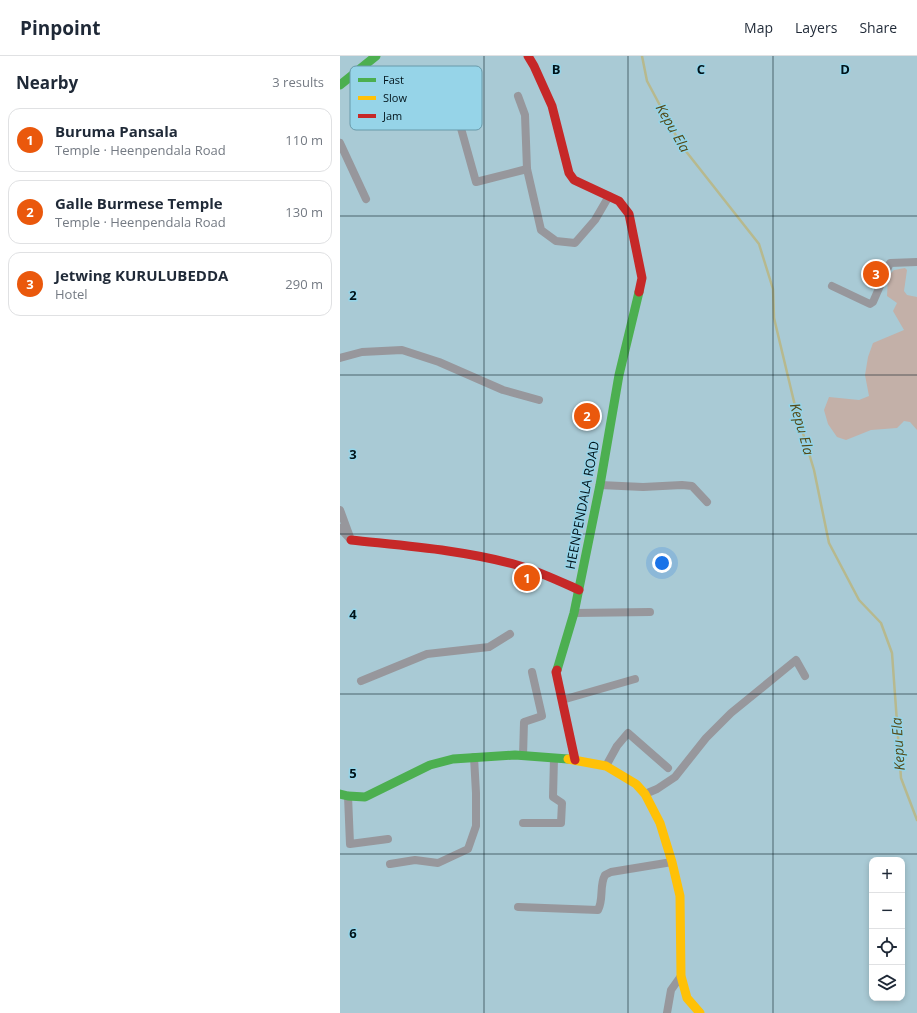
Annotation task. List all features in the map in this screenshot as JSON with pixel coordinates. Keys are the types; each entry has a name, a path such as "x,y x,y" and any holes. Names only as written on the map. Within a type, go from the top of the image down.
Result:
{"street":[{"path":"364,66 376,56"},
{"name":"HEENPENDALA ROAD","path":"528,56 552,106 569,173 574,180 619,201 629,214 642,278 619,375 600,485 579,590 556,672 575,760"},
{"path":"340,85 350,77"},
{"path":"518,96 525,115 527,169 541,230 556,241 576,243 595,220 608,196"},
{"path":"461,130 476,182 527,169"},
{"path":"340,143 366,199"},
{"path":"832,286 870,304 873,302 890,264 917,262"},
{"path":"340,358 362,352 402,350 439,362 503,390 539,400"},
{"path":"600,485 687,485 692,486 707,502"},
{"path":"340,510 351,540"},
{"path":"340,528 351,540 456,552 518,565 579,590"},
{"path":"574,612 650,612"},
{"path":"362,681 427,654 489,647 510,634"},
{"path":"645,794 657,789 674,777 706,738 731,713 796,660 805,676"},
{"path":"523,756 524,722 542,716 532,672"},
{"path":"562,700 635,678"},
{"path":"606,766 617,746 628,734 668,768"},
{"path":"388,839 350,844 344,795 365,797 430,765 453,759 523,756 575,760 606,766 636,784 645,794 660,823 672,862 680,896 681,976 688,998 700,1013"},
{"path":"390,864 415,860 438,863 468,850 476,826 474,757"},
{"path":"523,823 561,823 562,803 553,797 554,758"},
{"path":"518,907 598,910 601,904 602,880 605,875 611,872 672,862"},
{"path":"667,1013 671,990 681,976"}],"shaded area":[{"path":"905,268 907,270 904,291 907,295 917,297 917,430 910,422 904,421 897,428 871,430 846,440 837,437 828,424 824,410 829,397 859,400 869,396 865,375 868,357 873,343 904,330 893,311 897,303 887,296 888,276 894,270"}],"waterway":[{"name":"Kepu Ela","path":"642,56 647,81 681,145 759,244 773,289 774,318 796,410 814,470 829,543 859,600 881,623 892,653 901,778 917,820"}],"traffic: fast":[{"path":"364,66 376,56"},
{"path":"340,85 350,77"},
{"path":"557,670 574,613 600,485 619,375 639,292"},
{"path":"340,794 365,797 430,765 453,759 515,755 568,759"}],"traffic: slow":[{"path":"568,759 606,766 636,784 645,794 660,823 672,862 680,896 681,976 687,998 700,1013"}],"traffic: jam":[{"path":"528,56 552,106 569,173 574,180 619,201 629,214 642,278 639,292"},
{"path":"351,540 434,549 497,560 533,570 579,590"},
{"path":"557,670 556,672 575,760"}],"place":[{"name":"Jetwing KURULUBEDDA","path":"876,274"},
{"name":"Galle Burmese Temple","path":"587,416"},
{"name":"Buruma Pansala","path":"527,578"}]}
